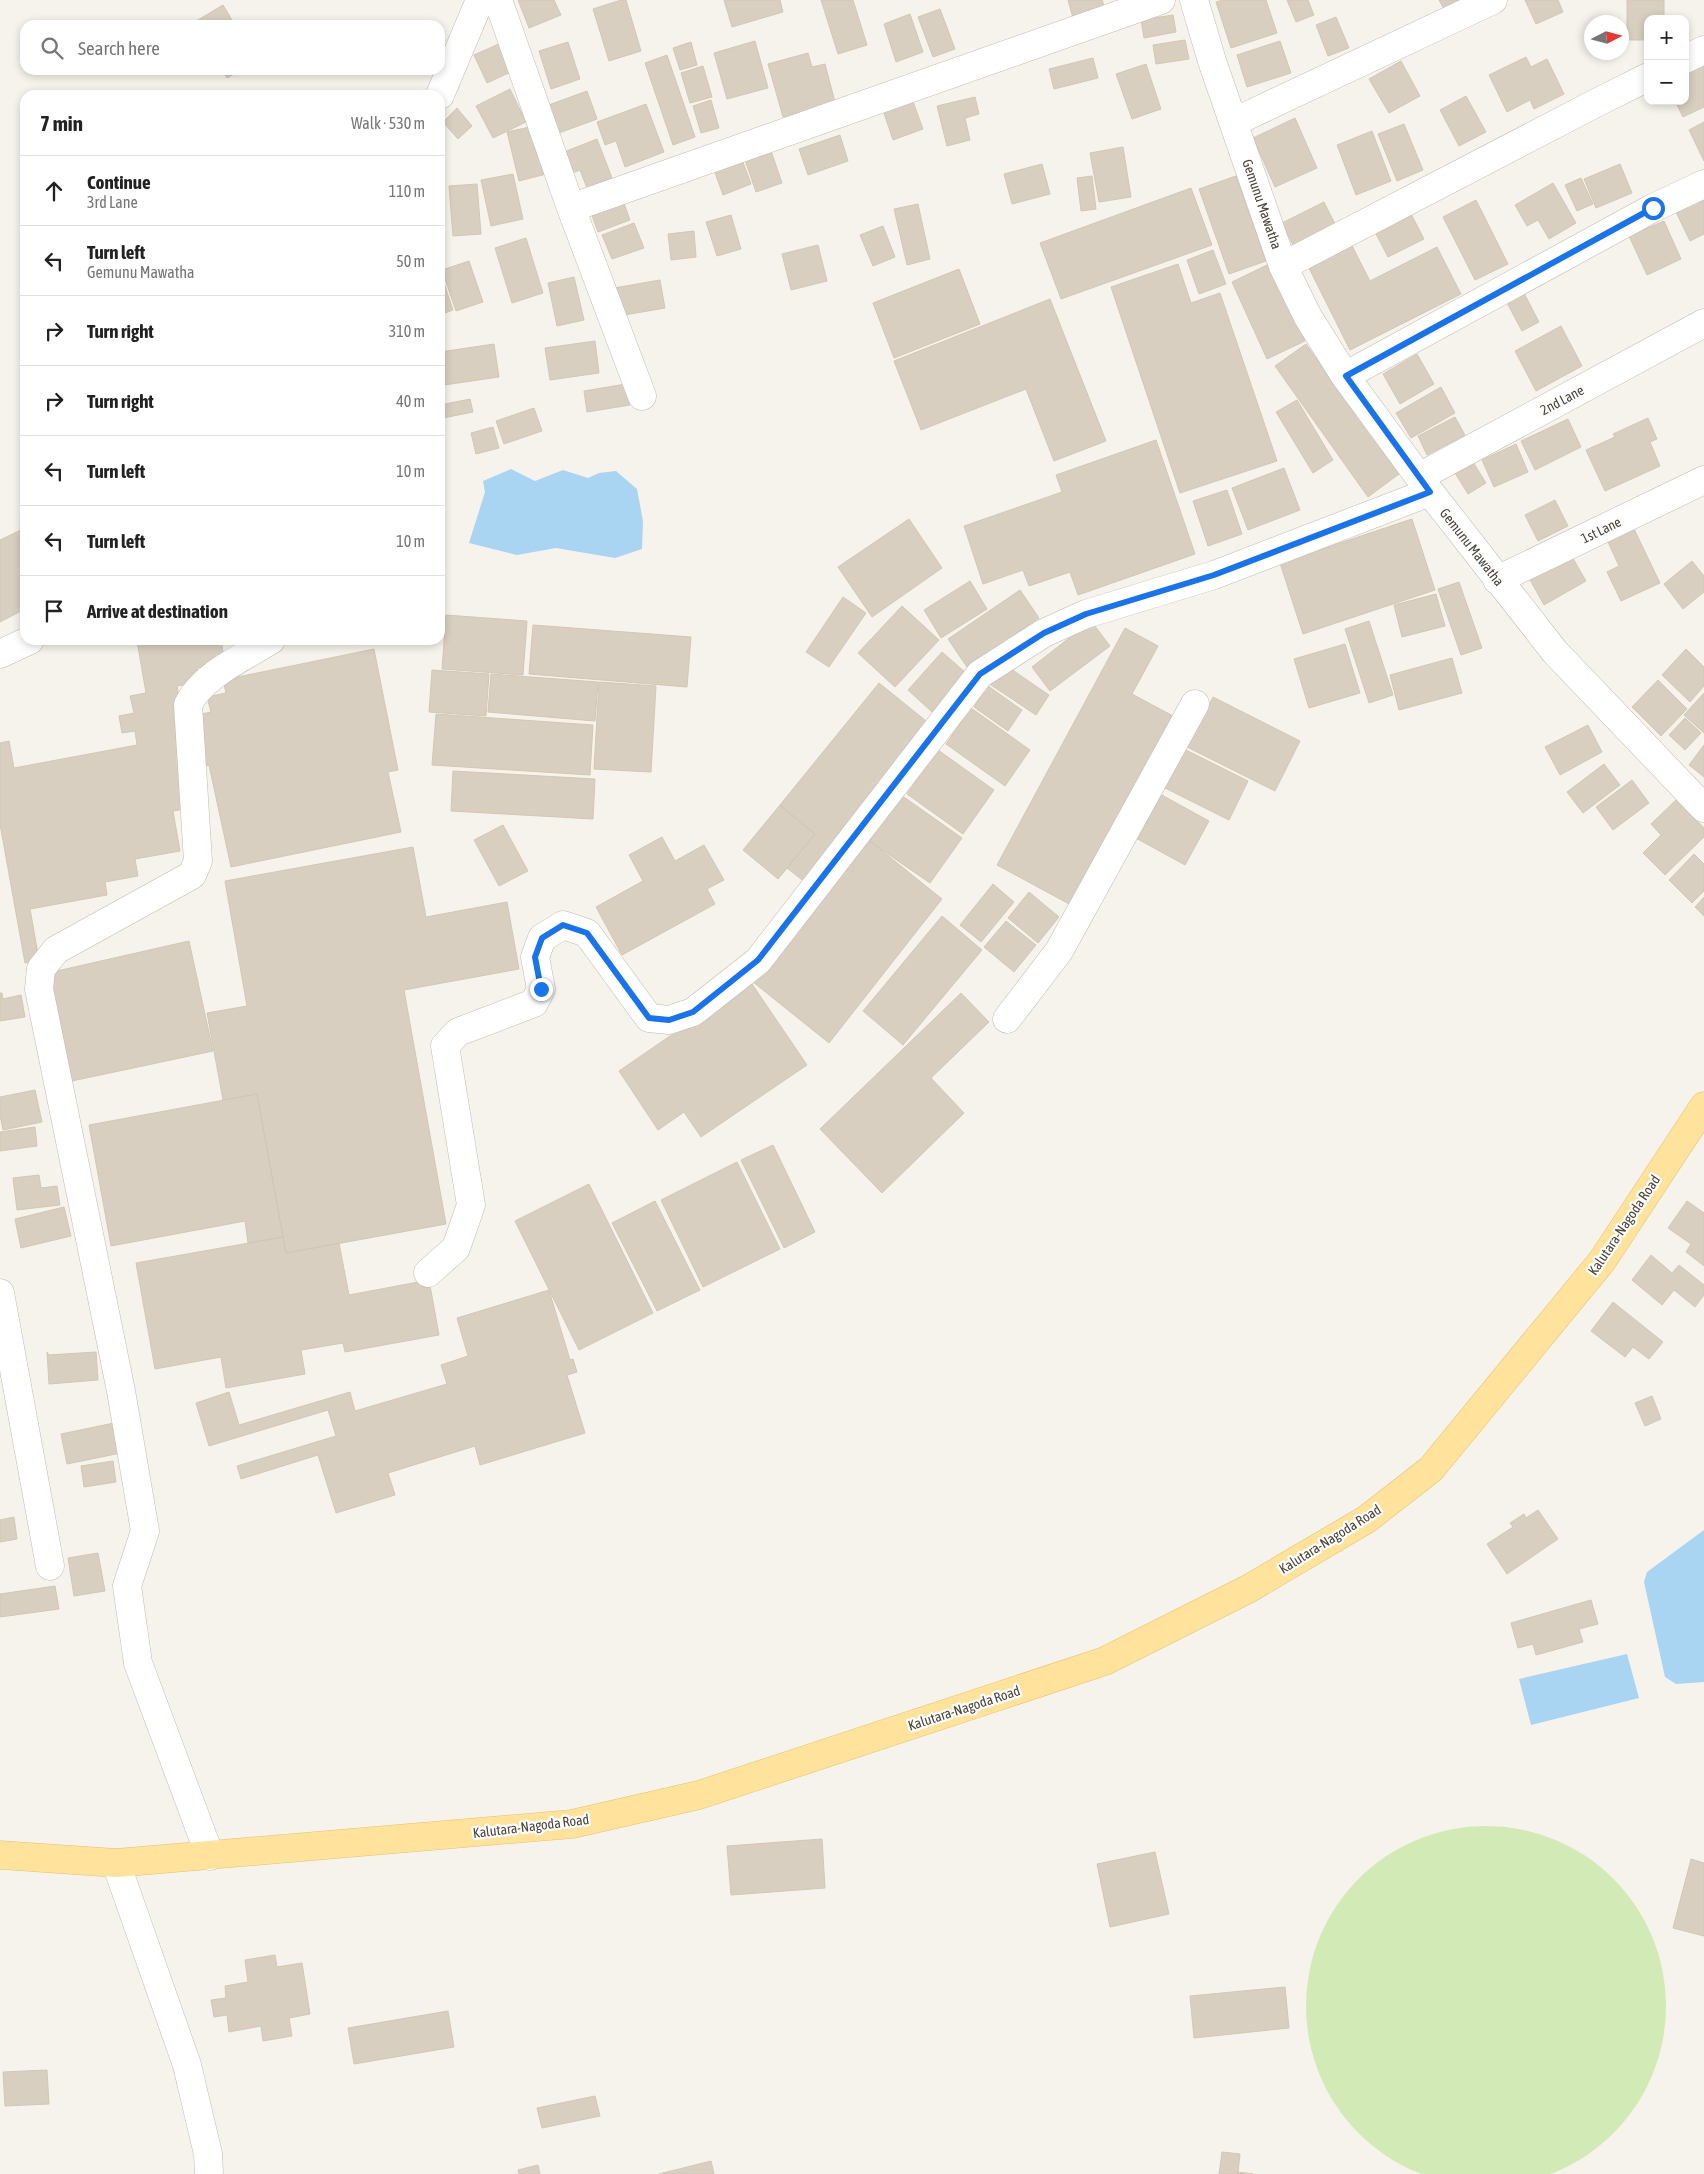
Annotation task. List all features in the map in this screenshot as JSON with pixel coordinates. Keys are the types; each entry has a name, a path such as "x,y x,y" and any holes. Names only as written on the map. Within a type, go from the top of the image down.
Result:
{"main road":[{"name":"Kalutara-Nagoda Road","path":"0,1855 116,1863 572,1824 699,1795 1105,1661 1250,1588 1367,1519 1430,1469 1602,1262 1704,1106"}],"street":[{"path":"442,90 480,0"},
{"path":"498,0 571,208 642,396"},
{"path":"571,208 1161,0"},
{"name":"Gemunu Mawatha","path":"1194,0 1212,61 1283,266 1308,317 1346,376 1425,485 1497,580 1555,652 1704,808"},
{"path":"1234,122 1493,0"},
{"path":"1689,57 1704,50"},
{"path":"1283,266 1644,79"},
{"path":"1346,376 1653,208 1704,184"},
{"name":"2nd Lane","path":"428,1273 456,1248 471,1205 445,1046 458,1032 534,1003 541,989 535,957 542,938 563,925 587,933 649,1018 669,1020 693,1012 758,960 980,674 1044,633 1086,614 1214,575 1425,485 1704,323"},
{"name":"1st Lane","path":"1497,580 1704,480"},
{"path":"0,654 20,645"},
{"path":"210,1856 138,1663 127,1586 145,1531 120,1391 39,989 41,969 56,950 192,874 198,861 188,705 192,695 202,684 263,645"},
{"path":"1007,1019 1059,951 1195,704"},
{"path":"0,1293 50,1566"},
{"path":"116,1863 187,2066 208,2154 209,2174"}],"green space":[{"path":"1468,1827 1504,1827 1538,1834 1571,1848 1600,1867 1625,1892 1644,1921 1658,1954 1665,1988 1665,2024 1658,2058 1652,2075 1635,2106 1625,2120 1600,2145 1571,2164 1546,2175 1426,2175 1386,2155 1359,2133 1337,2106 1320,2075 1314,2058 1307,2024 1307,1988 1314,1954 1328,1921 1347,1892 1372,1867 1401,1848 1434,1834"}],"water":[{"path":"511,469 535,481 563,470 588,478 599,473 616,471 637,489 643,521 642,549 615,558 556,548 517,555 469,543 485,492 483,481"},
{"path":"1704,1530 1704,1682 1676,1684 1665,1677 1644,1582 1647,1572"},
{"path":"1627,1654 1639,1698 1531,1725 1519,1679"}],"building":[{"path":"518,0 554,0 561,15 529,28"},
{"path":"626,0 641,51 609,61 593,9"},
{"path":"724,0 780,0 783,12 732,27"},
{"path":"821,0 853,0 867,45 838,54"},
{"path":"1068,0 1102,0 1105,8 1073,18"},
{"path":"1223,0 1266,0 1277,33 1231,48 1216,2"},
{"path":"1287,0 1308,0 1314,15 1296,22"},
{"path":"1439,0 1468,0 1446,13"},
{"path":"1525,0 1558,0 1563,12 1536,24"},
{"path":"1627,0 1664,0 1664,15 1644,15 1644,40 1629,40 1629,15 1627,15"},
{"path":"223,5 232,20 198,20"},
{"path":"940,9 955,49 933,57 918,17"},
{"path":"910,14 923,52 896,62 884,24"},
{"path":"1173,15 1176,32 1144,38 1141,20"},
{"path":"1336,17 1349,48 1328,56 1316,25"},
{"path":"1185,40 1189,59 1156,64 1153,45"},
{"path":"755,41 768,88 727,99 714,53"},
{"path":"1280,41 1291,73 1247,87 1237,55"},
{"path":"568,42 580,79 551,89 539,51"},
{"path":"691,42 697,65 680,70 673,48"},
{"path":"501,43 513,71 487,83 474,55"},
{"path":"808,53 812,67 825,64 835,102 783,117 768,64"},
{"path":"667,55 695,137 673,145 645,63"},
{"path":"1526,57 1531,67 1547,59 1564,94 1534,109 1530,100 1507,112 1489,75"},
{"path":"1093,58 1098,78 1054,89 1049,69"},
{"path":"1401,61 1420,96 1389,113 1369,79"},
{"path":"1146,64 1161,109 1132,119 1116,74"},
{"path":"1704,65 1704,107 1683,117 1677,105 1689,105 1689,72"},
{"path":"703,66 712,97 690,103 681,73"},
{"path":"510,89 526,122 493,138 476,106"},
{"path":"587,91 597,119 556,134 546,106"},
{"path":"1466,96 1486,132 1459,146 1440,110"},
{"path":"975,97 979,114 965,118 970,140 947,146 937,106"},
{"path":"912,99 923,129 893,140 883,110"},
{"path":"711,100 719,128 701,133 693,106"},
{"path":"646,104 664,152 625,167 616,141 605,145 597,122"},
{"path":"457,108 472,126 458,139 445,124 445,120"},
{"path":"1295,118 1317,168 1275,187 1253,138"},
{"path":"1704,122 1704,161 1689,130"},
{"path":"1404,124 1423,170 1397,181 1378,134"},
{"path":"534,126 546,174 519,181 507,132"},
{"path":"1372,131 1391,181 1356,195 1337,145"},
{"path":"840,135 848,161 808,175 799,149"},
{"path":"597,139 612,178 587,188 580,170 567,175 559,154"},
{"path":"769,145 782,183 756,192 743,154"},
{"path":"1123,147 1131,197 1099,202 1090,153"},
{"path":"740,154 751,184 723,195 712,164"},
{"path":"1042,164 1050,194 1012,204 1004,174"},
{"path":"1620,164 1632,193 1596,208 1584,179"},
{"path":"513,174 523,219 491,226 481,180"},
{"path":"1092,176 1096,209 1081,211 1077,178"},
{"path":"1236,176 1266,261 1229,274 1199,189"},
{"path":"1581,178 1593,204 1577,211 1565,185"},
{"path":"1553,183 1576,223 1549,239 1538,220 1527,226 1515,205"},
{"path":"477,184 481,234 453,236 449,186"},
{"path":"1191,188 1212,245 1061,299 1040,243"},
{"path":"622,198 630,220 598,232 590,210"},
{"path":"1704,198 1704,234 1690,241 1676,212"},
{"path":"1476,200 1508,264 1475,280 1443,217"},
{"path":"1324,202 1336,226 1294,247 1282,223"},
{"path":"918,204 930,259 907,265 894,209"},
{"path":"1410,212 1424,239 1388,257 1374,230"},
{"path":"731,215 741,249 717,256 706,222"},
{"path":"1664,221 1681,259 1647,275 1629,236"},
{"path":"634,223 644,248 612,259 602,235"},
{"path":"883,226 895,257 873,266 860,235"},
{"path":"694,231 696,257 671,260 668,234"},
{"path":"526,238 543,293 512,303 495,248"},
{"path":"1350,242 1370,281 1437,247 1461,294 1350,350 1307,264"},
{"path":"818,245 827,281 791,290 782,254"},
{"path":"1213,250 1226,284 1199,294 1187,260"},
{"path":"469,261 483,302 456,311 445,279 445,269"},
{"path":"1178,264 1191,303 1220,293 1277,461 1180,493 1111,287"},
{"path":"1269,264 1305,341 1267,359 1232,282"},
{"path":"959,269 980,324 894,358 873,303"},
{"path":"574,277 584,320 557,326 548,283"},
{"path":"660,280 665,308 619,316 614,288"},
{"path":"445,286 453,310 445,313"},
{"path":"1524,293 1539,322 1522,331 1506,301"},
{"path":"1050,299 1106,441 1054,461 1026,389 921,430 894,361"},
{"path":"1561,326 1582,366 1536,391 1515,351"},
{"path":"595,341 599,373 550,380 545,348"},
{"path":"494,344 499,377 445,385 445,351"},
{"path":"1306,344 1399,474 1368,497 1275,366"},
{"path":"1417,354 1434,384 1400,404 1383,374"},
{"path":"626,384 630,405 587,412 584,391"},
{"path":"1441,387 1455,413 1411,438 1396,413"},
{"path":"470,399 473,412 445,418 445,404"},
{"path":"1297,400 1333,460 1313,473 1276,412"},
{"path":"534,408 542,431 504,444 496,421"},
{"path":"1455,417 1465,435 1427,455 1418,436"},
{"path":"1648,418 1657,439 1650,442 1660,466 1605,491 1586,450 1615,437 1613,434"},
{"path":"1568,419 1581,447 1535,470 1521,441"},
{"path":"493,427 499,448 476,454 471,433"},
{"path":"1156,440 1195,554 1078,595 1070,572 1029,586 1023,570 983,584 964,526 1062,492 1056,475"},
{"path":"1516,444 1528,472 1494,487 1482,460"},
{"path":"1473,462 1486,483 1468,494 1455,473"},
{"path":"1284,468 1300,510 1248,530 1232,488"},
{"path":"1227,490 1242,534 1208,546 1193,501"},
{"path":"1555,500 1568,526 1538,541 1525,515"},
{"path":"909,519 942,568 872,617 838,567"},
{"path":"1412,519 1435,590 1303,634 1280,563"},
{"path":"1634,529 1660,583 1621,601 1607,572 1619,566 1608,542"},
{"path":"20,530 20,612 0,622 0,540"},
{"path":"1571,555 1586,581 1544,605 1529,578"},
{"path":"1692,561 1704,576 1704,592 1683,609 1664,584"},
{"path":"970,581 987,609 941,638 924,610"},
{"path":"1459,582 1482,648 1461,655 1438,589"},
{"path":"1020,590 1039,618 967,667 948,639"},
{"path":"1436,594 1445,626 1402,637 1394,605"},
{"path":"843,597 866,613 829,667 806,652"},
{"path":"902,606 939,640 895,687 858,653"},
{"path":"446,615 527,621 523,675 442,669"},
{"path":"1091,621 1110,646 1050,691 1032,667"},
{"path":"1369,621 1393,695 1369,703 1345,629"},
{"path":"533,625 691,637 687,687 529,674"},
{"path":"1125,628 1158,646 1132,694 1173,716 1071,905 997,865"},
{"path":"1345,644 1360,693 1309,708 1294,659"},
{"path":"138,645 222,645 225,663 197,668 200,682 177,686 182,713 173,714 190,808 173,811 180,851 135,859 138,876 105,882 107,895 30,909 39,960 25,963 0,824 0,743 9,741 14,768 137,745 135,731 122,733 119,716 134,713 130,696 146,693"},
{"path":"374,649 398,770 388,772 401,832 231,867 209,765 203,767 192,716 211,712 207,697 226,693 223,680"},
{"path":"1686,649 1704,667 1704,686 1690,702 1662,675"},
{"path":"942,652 966,673 932,712 908,690"},
{"path":"1452,658 1462,693 1399,710 1390,675"},
{"path":"1005,665 1049,695 1036,715 991,685"},
{"path":"432,670 489,674 486,716 429,712"},
{"path":"491,674 598,682 595,721 488,712"},
{"path":"1658,680 1687,709 1661,736 1632,707"},
{"path":"599,682 656,686 651,772 594,769"},
{"path":"879,683 931,725 806,883 787,868 815,834 780,805"},
{"path":"988,686 1022,710 1008,731 974,707"},
{"path":"1704,693 1704,733 1684,715"},
{"path":"1213,697 1300,741 1275,791 1187,747"},
{"path":"971,708 1030,750 1005,786 946,744"},
{"path":"436,714 593,725 590,775 432,765"},
{"path":"1685,718 1701,733 1685,750 1669,735"},
{"path":"1588,725 1602,752 1560,775 1545,747"},
{"path":"1704,745 1704,777 1689,765"},
{"path":"1182,748 1248,781 1229,820 1163,787"},
{"path":"938,750 994,790 963,834 907,794"},
{"path":"1604,764 1620,785 1583,813 1567,792"},
{"path":"453,771 595,779 593,819 451,811"},
{"path":"1632,780 1649,803 1613,830 1596,807"},
{"path":"1158,793 1209,821 1185,865 1134,837"},
{"path":"901,795 962,838 930,883 869,841"},
{"path":"1677,799 1704,828 1704,837 1665,875 1643,853 1661,835 1651,824"},
{"path":"780,805 815,834 778,879 743,850"},
{"path":"503,825 528,871 499,886 474,840"},
{"path":"662,837 675,861 704,845 724,880 707,889 715,904 622,955 596,907 643,881 629,855"},
{"path":"866,838 942,899 829,1043 753,982"},
{"path":"413,847 426,917 507,902 519,969 404,990 446,1224 286,1253 257,1094 223,1100 207,1013 247,1006 225,881"},
{"path":"1694,854 1704,864 1704,891 1692,903 1669,880"},
{"path":"993,884 1014,902 981,942 960,925"},
{"path":"1029,892 1059,917 1038,943 1008,918"},
{"path":"1704,897 1704,916 1695,907"},
{"path":"942,916 982,950 903,1045 863,1011"},
{"path":"1006,921 1036,945 1014,972 984,947"},
{"path":"189,941 213,1051 72,1081 48,973"},
{"path":"750,981 807,1065 701,1137 684,1112 658,1130 619,1071"},
{"path":"0,993 2,993 3,999 21,995 25,1017 0,1021"},
{"path":"961,993 989,1022 931,1078 964,1113 882,1193 820,1129"},
{"path":"35,1090 42,1122 3,1130 0,1115 0,1097"},
{"path":"257,1094 283,1237 248,1243 245,1221 111,1246 89,1125"},
{"path":"35,1127 37,1146 0,1151 0,1132"},
{"path":"773,1145 815,1232 784,1248 741,1160"},
{"path":"737,1162 780,1249 703,1287 661,1200"},
{"path":"39,1175 41,1188 57,1186 60,1205 17,1210 13,1178"},
{"path":"589,1184 653,1313 579,1350 515,1221"},
{"path":"655,1201 700,1290 657,1311 612,1223"},
{"path":"1687,1201 1704,1213 1704,1266 1686,1252 1691,1244 1668,1228"},
{"path":"64,1207 71,1236 21,1248 15,1219"},
{"path":"283,1237 286,1253 339,1243 349,1295 429,1280 439,1335 345,1352 343,1343 301,1350 305,1374 226,1388 221,1357 155,1369 136,1263"},
{"path":"1651,1255 1672,1273 1679,1265 1704,1285 1704,1295 1695,1307 1674,1290 1662,1305 1632,1280"},
{"path":"549,1290 570,1360 573,1359 577,1372 567,1375 585,1433 480,1465 475,1446 388,1473 395,1495 336,1513 318,1455 241,1479 237,1466 336,1436 328,1410 209,1446 196,1403 229,1392 239,1425 350,1392 355,1411 447,1384 441,1365 468,1356 457,1318"},
{"path":"1613,1302 1663,1342 1649,1359 1633,1347 1625,1357 1591,1331"},
{"path":"47,1352 49,1355 96,1352 98,1380 49,1384"},
{"path":"1652,1396 1661,1419 1645,1426 1635,1403"},
{"path":"114,1423 121,1453 67,1464 61,1434"},
{"path":"113,1461 116,1482 84,1487 81,1466"},
{"path":"1538,1510 1558,1539 1507,1574 1487,1544 1513,1527 1510,1523 1524,1514 1526,1518"},
{"path":"14,1517 17,1539 0,1542 0,1520"},
{"path":"98,1553 105,1591 74,1596 68,1558"},
{"path":"55,1586 59,1609 0,1617 0,1594"},
{"path":"1591,1600 1598,1624 1579,1629 1583,1642 1536,1655 1533,1644 1518,1648 1511,1623"},
{"path":"822,1839 825,1888 731,1895 727,1846"},
{"path":"1155,1852 1169,1914 1110,1927 1097,1864"},
{"path":"1691,1859 1704,1863 1704,1936 1673,1928"},
{"path":"275,1955 277,1967 302,1963 310,2014 289,2018 292,2036 263,2041 261,2026 229,2032 227,2015 214,2017 211,2000 226,1998 225,1986 248,1982 245,1960"},
{"path":"1285,1987 1289,2028 1194,2038 1190,1996"},
{"path":"448,2011 454,2047 354,2064 348,2028"},
{"path":"47,2070 49,2104 5,2106 3,2072"},
{"path":"595,2096 600,2116 542,2128 537,2108"},
{"path":"1222,2152 1240,2154 1238,2172 1253,2174 1219,2174"},
{"path":"711,2161 714,2174 659,2174"},
{"path":"538,2165 540,2174 519,2174 518,2170"}],"route":[{"path":"541,989 535,957 542,938 563,925 587,933 649,1018 669,1020 693,1012 758,960 980,674 1044,633 1086,614 1214,575 1430,492 1346,376 1653,208"}]}
